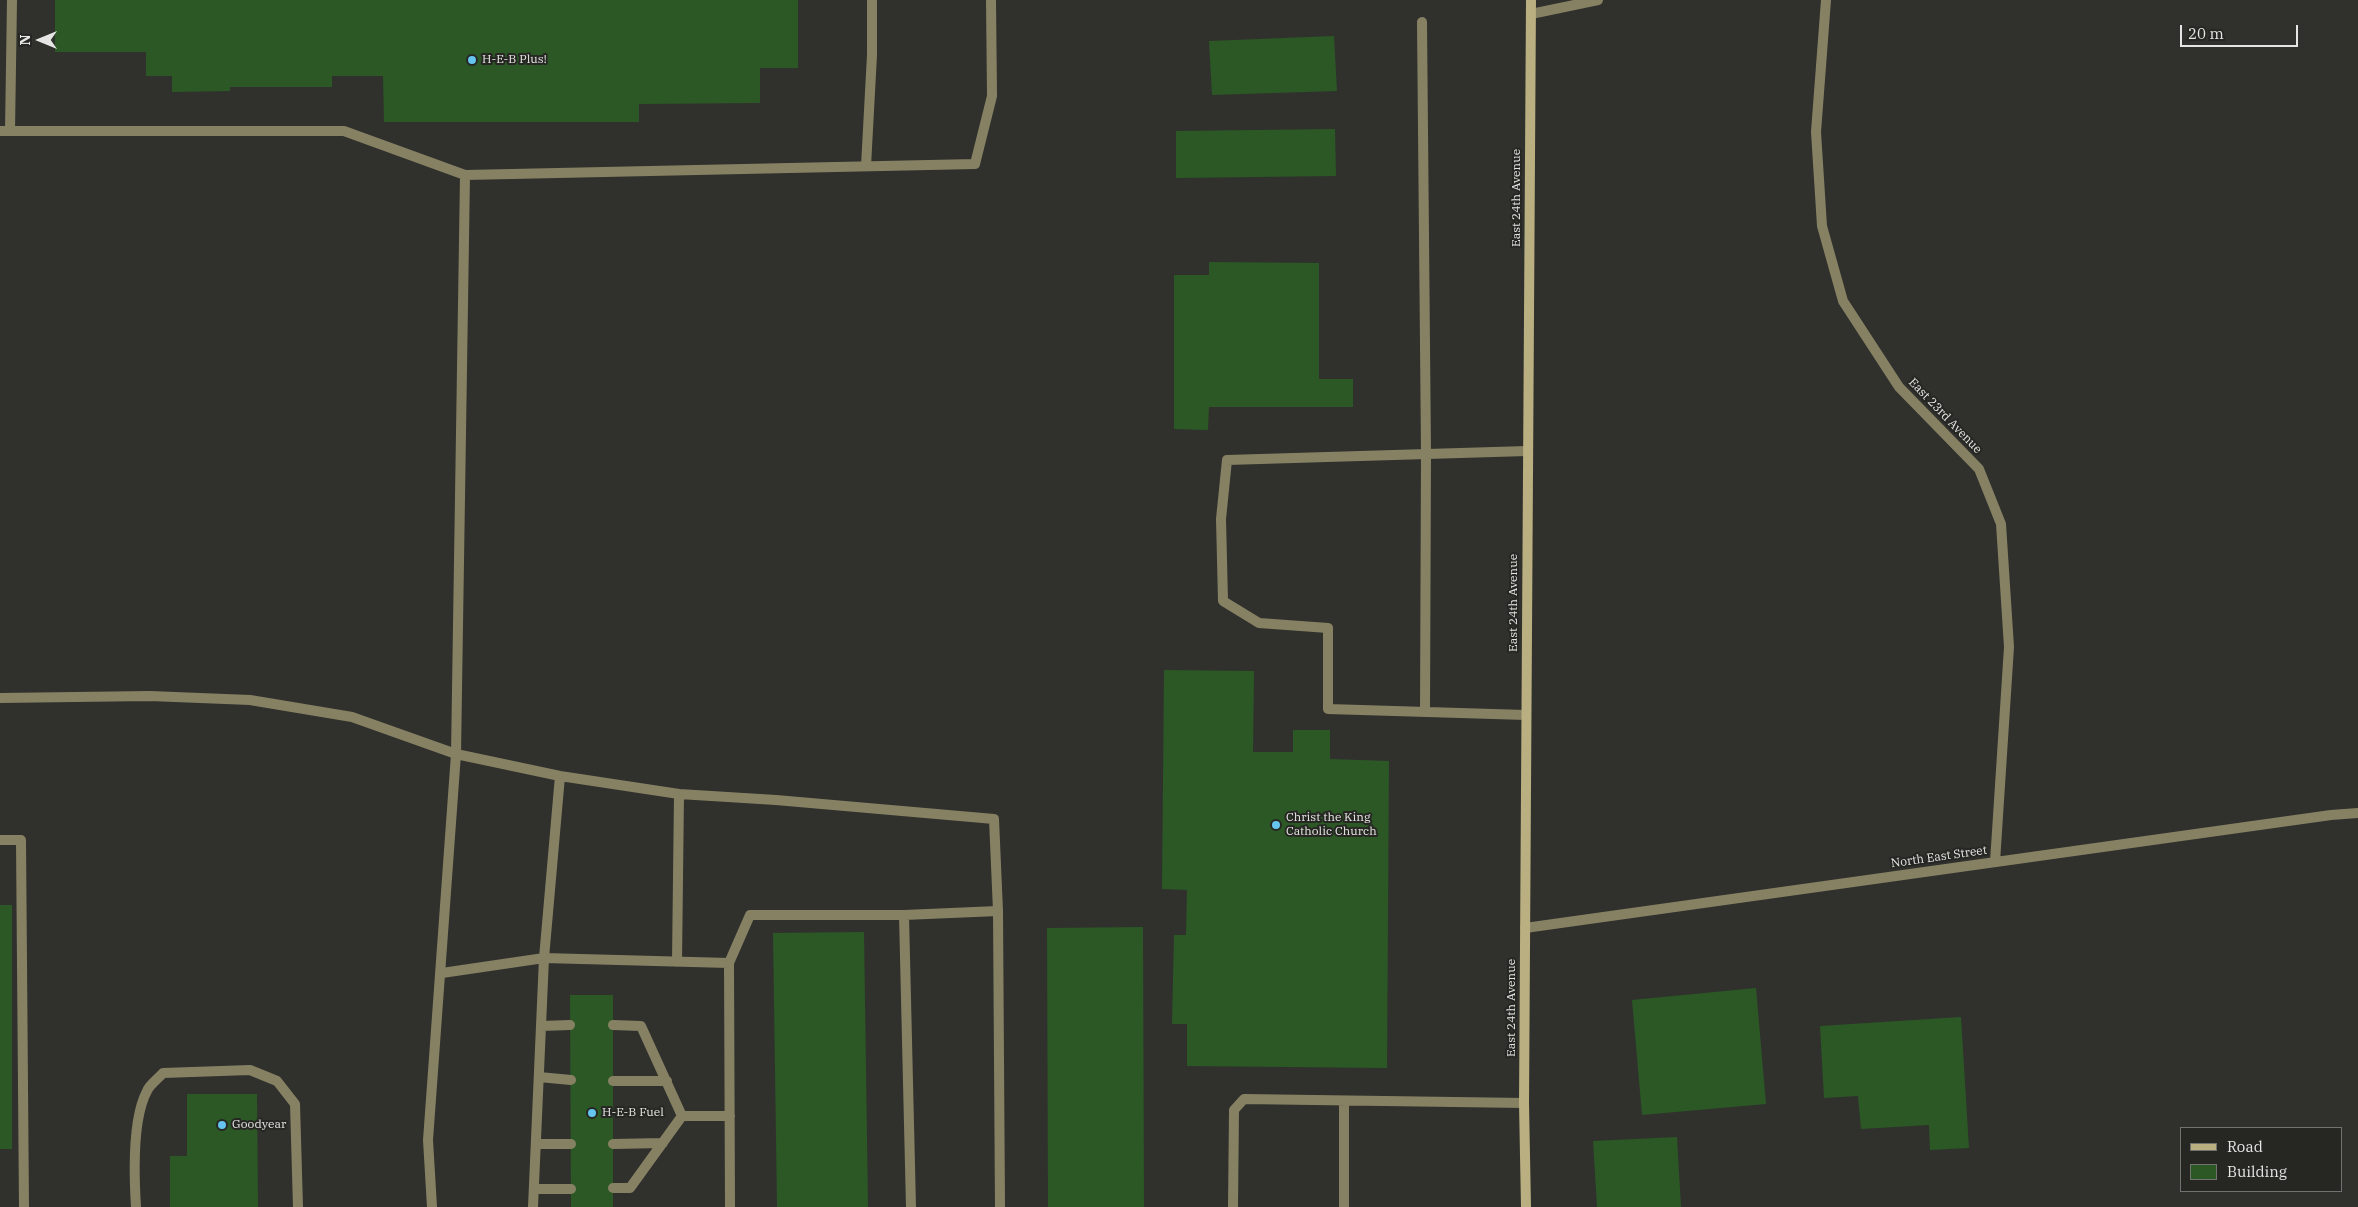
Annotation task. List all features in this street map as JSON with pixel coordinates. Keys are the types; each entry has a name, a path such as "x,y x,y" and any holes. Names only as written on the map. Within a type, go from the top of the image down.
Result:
{"street":[{"path":"12,0 5,131 344,131 465,175 975,164 992,96 991,0"},
{"path":"866,166 872,55 872,0"},
{"name":"East 24th Avenue","path":"1526,1207 1524,1103 1531,0"},
{"path":"1531,14 1598,0"},
{"name":"East 23rd Avenue","path":"1826,0 1816,132 1822,226 1843,301 1899,387 1978,469 2002,524 2009,647 1995,862"},
{"path":"1422,22 1426,453 1425,712"},
{"path":"432,1207 428,1140 442,973 456,754 465,175"},
{"path":"1526,715 1328,709 1328,628 1259,623 1223,601 1221,519 1226,460 1527,451"},
{"path":"0,698 150,696 250,700 352,717 456,754 560,776 678,794 994,818 998,911 1000,1207"},
{"path":"533,1207 544,958 560,776"},
{"path":"677,962 678,794"},
{"name":"North East Street","path":"1525,928 2331,815 2358,813"},
{"path":"0,840 21,840 24,1207"},
{"path":"730,1207 729,963 750,915 904,915 998,911"},
{"path":"904,915 911,1207"},
{"path":"442,973 544,958 729,963"},
{"path":"612,1024 641,1026 682,1116"},
{"path":"541,1026 570,1025"},
{"path":"136,1207 134,1176 139,1114 148,1089 163,1074 250,1070 277,1081 295,1104 298,1207"},
{"path":"539,1077 571,1080"},
{"path":"612,1081 667,1081"},
{"path":"1233,1207 1234,1110 1244,1099 1524,1103"},
{"path":"1344,1101 1344,1207"},
{"path":"682,1116 730,1116"},
{"path":"613,1188 630,1188 682,1116"},
{"path":"613,1144 663,1143"},
{"path":"536,1144 571,1144"},
{"path":"534,1189 571,1189"}],"building":[{"name":"H-E-B Plus!","path":"55,0 798,0 798,68 760,68 760,103 639,104 639,122 384,122 383,76 332,76 332,87 230,87 230,91 172,92 172,76 146,76 146,52 55,52"},
{"path":"1334,36 1337,91 1212,95 1209,41"},
{"path":"1335,129 1336,176 1176,178 1176,131"},
{"path":"1209,262 1319,263 1319,379 1353,379 1353,407 1209,407 1208,430 1174,429 1174,275 1209,275"},
{"name":"Christ the King Catholic Church","path":"1164,670 1254,671 1253,752 1293,752 1293,730 1330,730 1330,759 1389,761 1387,1068 1187,1066 1187,1024 1172,1024 1174,935 1186,935 1187,890 1162,889"},
{"path":"0,905 12,905 12,1149 0,1149"},
{"path":"1143,927 1144,1207 1048,1207 1047,928"},
{"path":"864,932 868,1207 777,1207 773,933"},
{"path":"1756,988 1766,1104 1642,1115 1632,1000"},
{"name":"H-E-B Fuel","path":"570,995 613,995 613,1207 571,1207"},
{"path":"1961,1017 1969,1148 1930,1150 1929,1125 1861,1129 1858,1096 1824,1098 1820,1026"},
{"name":"Goodyear","path":"187,1094 257,1094 258,1207 170,1207 170,1156 187,1156"},
{"path":"1677,1137 1681,1207 1597,1207 1593,1141"}],"place":[{"name":"H-E-B Plus!","path":"472,60"},
{"name":"Christ the King Catholic Church","path":"1276,825"},
{"name":"H-E-B Fuel","path":"592,1113"},
{"name":"Goodyear","path":"222,1125"}]}
